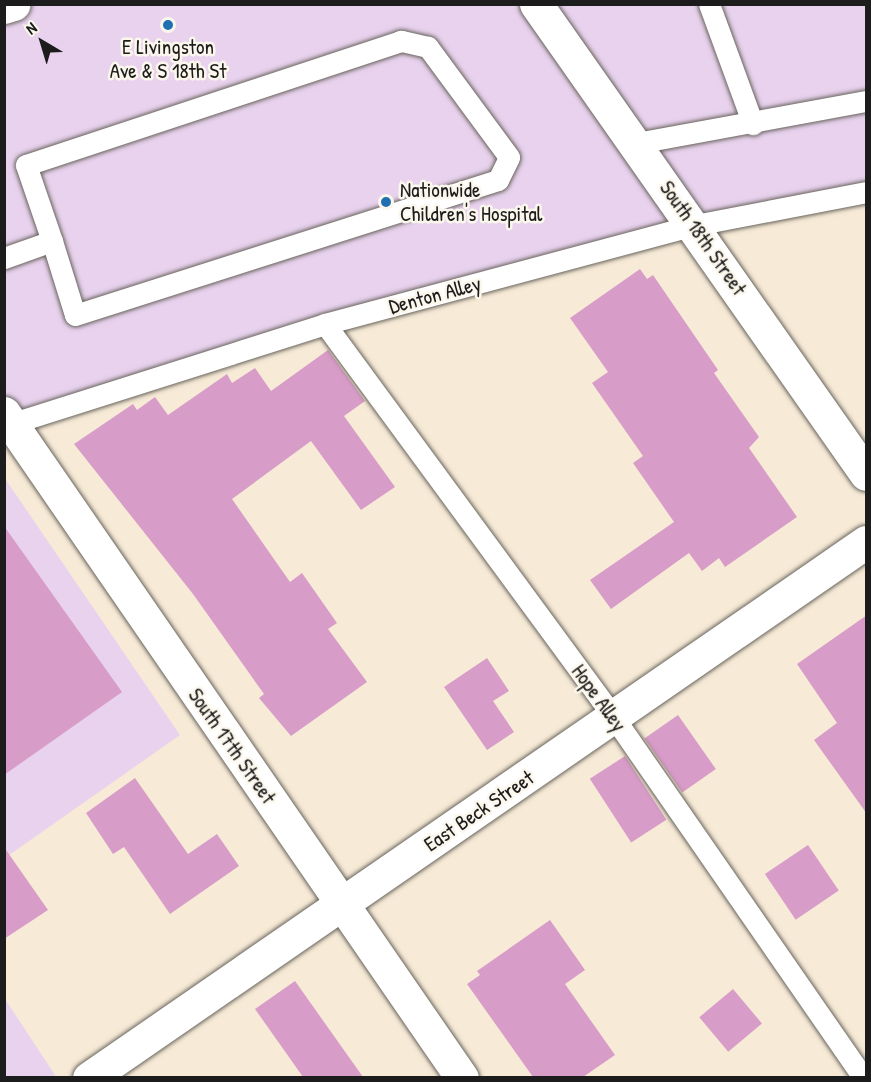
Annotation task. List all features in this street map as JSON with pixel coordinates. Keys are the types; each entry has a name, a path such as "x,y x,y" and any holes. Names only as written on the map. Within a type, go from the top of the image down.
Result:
{"street":[{"path":"4,8 14,4"},
{"name":"South 18th Street","path":"536,4 637,142 867,474"},
{"name":"South 17th Street","path":"8,418 462,1077"},
{"name":"East Beck Street","path":"89,1077 341,903 615,719 867,542"}],"lane":[{"path":"709,4 753,124"},
{"path":"401,41 428,47 508,157 498,180 75,315 52,241 26,165 401,41"},
{"path":"637,142 753,124 867,101"},
{"name":"Denton Alley","path":"8,418 326,324 694,225 867,192"},
{"path":"4,258 52,241"},
{"name":"Hope Alley","path":"326,324 615,719 864,1077"}],"shaded area":[{"name":"Nationwide Children's Hospital","path":"5,5 866,5 866,182 670,221 5,426"},
{"path":"4,477 180,735 5,858 4,858"},
{"path":"5,999 55,1075 51,1077 5,1077"}],"building":[{"path":"640,269 647,279 653,275 718,370 714,373 759,437 749,448 797,517 725,567 719,558 702,571 689,553 611,609 590,580 674,522 633,463 643,456 592,383 608,372 570,318"},
{"path":"328,350 365,401 344,416 395,487 361,510 311,441 232,499 290,582 302,573 337,623 328,629 367,682 291,736 259,698 264,694 193,594 74,444 133,404 137,410 155,397 168,415 227,374 232,383 255,368 271,391"},
{"path":"4,526 122,692 4,775"},
{"path":"867,615 867,814 814,740 837,723 797,664"},
{"path":"487,658 509,691 493,701 514,732 487,750 444,687"},
{"path":"678,715 716,769 682,793 644,739"},
{"path":"625,756 666,820 631,843 590,779"},
{"path":"135,778 188,854 217,834 239,866 170,914 124,847 113,854 86,813"},
{"path":"808,845 839,891 796,920 765,874"},
{"path":"4,847 48,910 4,939"},
{"path":"550,920 585,970 565,984 615,1055 583,1077 533,1077 467,984 480,975 477,971"},
{"path":"295,981 363,1077 303,1077 255,1009"},
{"path":"733,989 762,1023 728,1052 699,1017"}],"place":[{"name":"E Livingston Ave & S 18th St","path":"168,25"},
{"name":"Nationwide Children's Hospital","path":"386,202"}]}
